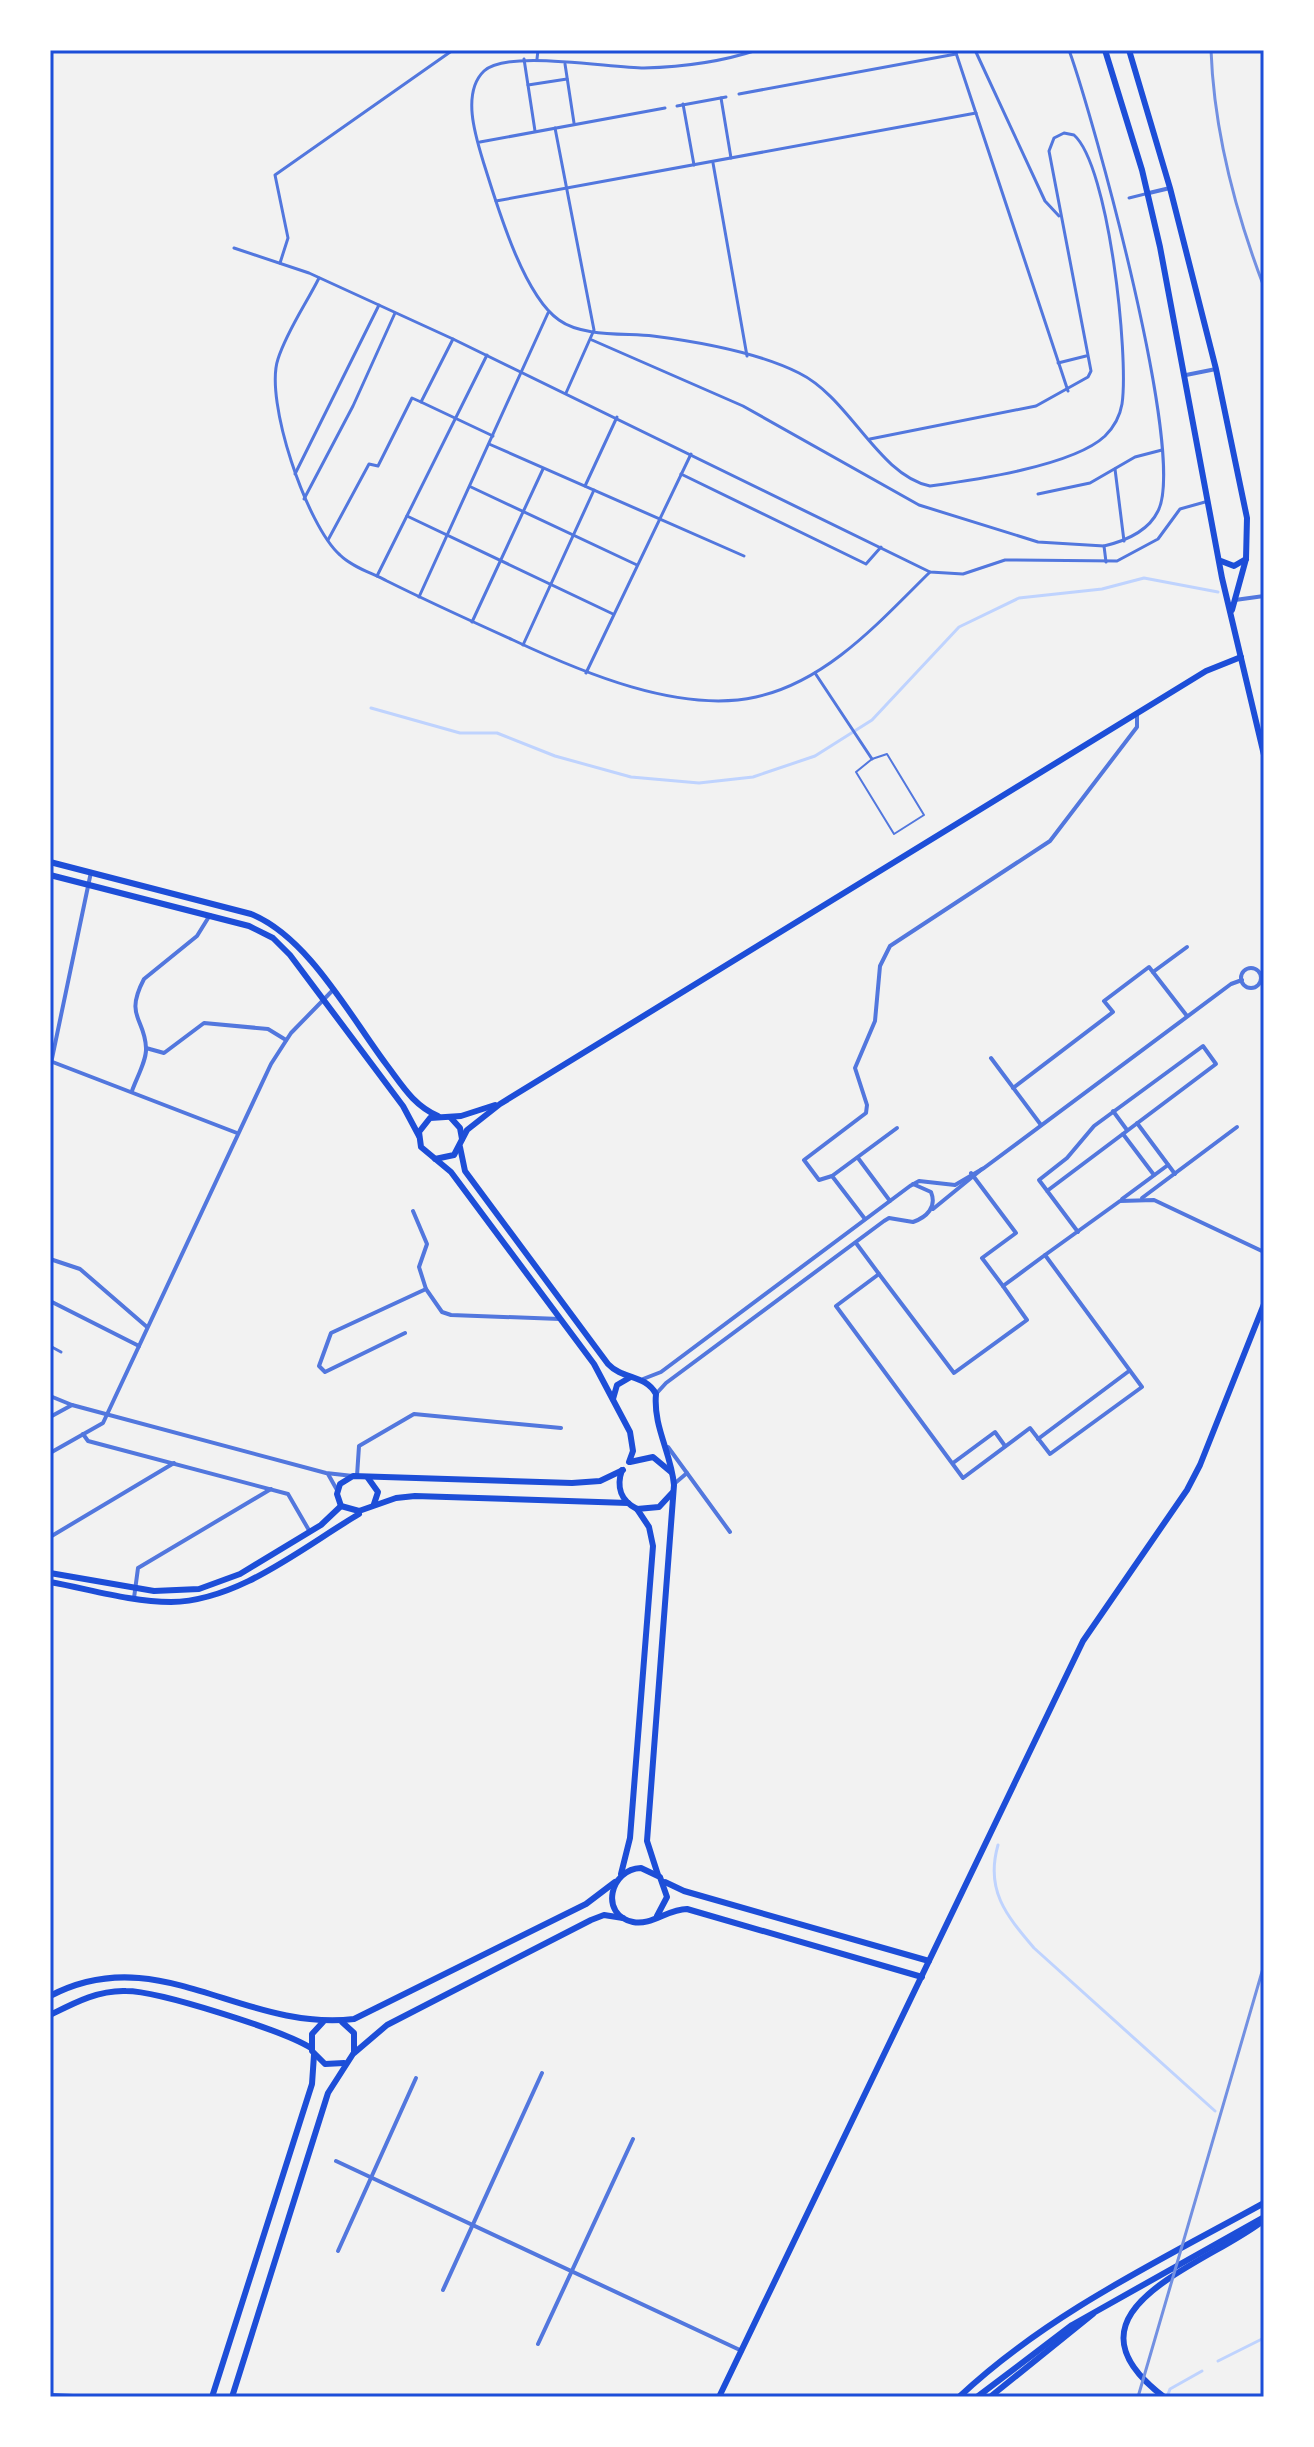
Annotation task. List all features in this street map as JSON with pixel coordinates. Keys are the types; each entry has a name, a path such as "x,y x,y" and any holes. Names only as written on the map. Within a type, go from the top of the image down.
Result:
{"main road":[{"path":"1105,50 1147,194 1186,375 1207,501 1264,755"},
{"path":"1129,50 1170,188 1216,369 1247,518 1246,559 1231,613"},
{"path":"1220,560 1234,566 1246,559"},
{"path":"657,1916 667,1897 647,1841 673,1487 654,1416 656,1394 643,1379 629,1378 608,1364 465,1171 460,1147 462,1139 472,1125 500,1104 1136,713 1206,671 1241,657"},
{"path":"50,862 263,919 291,938 415,1102 438,1116 450,1118 500,1104"},
{"path":"50,875 249,926 273,938 403,1106 419,1136 422,1150 451,1172 594,1364 630,1432 633,1451 623,1470 620,1490 649,1527 653,1546 630,1838 621,1874 586,1904 380,2009 338,2021 282,2017 147,1976 88,1979 50,1996"},
{"path":"378,1073 387,1066"},
{"path":"419,1136 423,1124 438,1116"},
{"path":"450,1118 460,1128 462,1139"},
{"path":"435,1159 449,1158 460,1147"},
{"path":"719,2397 1083,1641 1200,1465 1264,1304"},
{"path":"613,1399 617,1385 629,1378"},
{"path":"629,1462 643,1456 653,1457 671,1472"},
{"path":"623,1470 587,1483 355,1476 343,1480 337,1490 341,1506 352,1512 415,1496 628,1503"},
{"path":"50,1582 171,1602 222,1592 368,1508 378,1492 368,1478"},
{"path":"637,1509 659,1507 673,1487"},
{"path":"50,1573 171,1592 210,1586 240,1574 310,1532 331,1518 341,1506"},
{"path":"621,1874 638,1868 684,1891 929,1961"},
{"path":"615,1882 612,1900 623,1918"},
{"path":"232,2397 328,2093 353,2054 387,2025 604,1915 640,1922 687,1909 922,1977"},
{"path":"881,1964 887,1949"},
{"path":"50,2015 93,1995 128,1991 277,2032 330,2065 347,2061"},
{"path":"212,2397 220,2381 312,2084 313,2031 326,2021"},
{"path":"338,2021 354,2033 353,2054"},
{"path":"959,2397 1008,2354 1066,2314 1264,2203"},
{"path":"977,2397 1040,2347 1098,2310 1264,2219"},
{"path":"1164,2397 1137,2373 1125,2350 1125,2329 1136,2303 1147,2292 1264,2219"},
{"path":"990,2397 1098,2310"},
{"path":"50,2396 73,2397"},
{"path":"1018,2397 1101,2397"}],"street":[{"path":"280,263 288,238 275,175 453,50"},
{"path":"537,59 538,50"},
{"path":"757,50 712,62 663,67 565,64 537,59 491,66 477,80 472,110 478,142 518,257 549,311 567,325 678,340 786,367 815,382 870,439 908,478 930,486 1057,461 1083,451 1107,434 1121,405 1123,367 1104,204 1097,179 1078,139 1064,133 1049,145 1059,216 1091,371 1088,377 1068,391 1023,410 870,439"},
{"path":"975,50 1045,201 1059,216"},
{"path":"592,340 743,406 919,505 1038,542 1104,546 1124,541 1149,525 1159,510 1164,481 1162,450 1151,373 1116,201 1069,50"},
{"path":"739,94 955,52 1068,391"},
{"path":"524,59 535,132"},
{"path":"565,64 574,125"},
{"path":"528,85 567,79"},
{"path":"677,106 723,97 731,158"},
{"path":"683,104 694,165"},
{"path":"478,142 665,108"},
{"path":"496,201 976,113"},
{"path":"555,128 594,330 566,393"},
{"path":"713,161 747,356"},
{"path":"1129,198 1170,188"},
{"path":"1104,204 1116,201"},
{"path":"234,248 319,278 453,339 930,572 963,574 1005,560 1106,562 1145,549 1168,528 1180,509 1207,501"},
{"path":"319,278 277,360 275,383 295,474 304,499 342,558 419,597 586,673 680,697 713,701 761,696 815,673 871,631 930,572"},
{"path":"295,474 379,305"},
{"path":"419,597 549,311"},
{"path":"304,499 353,406 395,313"},
{"path":"421,402 453,339"},
{"path":"377,576 487,355"},
{"path":"1058,363 1086,355"},
{"path":"1186,375 1216,369"},
{"path":"328,540 369,464 378,466 412,398 493,436"},
{"path":"585,486 617,417"},
{"path":"489,444 744,556"},
{"path":"1038,494 1090,483 1134,457 1162,450"},
{"path":"586,673 691,454"},
{"path":"472,622 543,468"},
{"path":"1114,468 1124,541"},
{"path":"681,474 866,564 881,547"},
{"path":"470,487 637,565"},
{"path":"523,645 594,490"},
{"path":"407,516 614,614"},
{"path":"1104,546 1106,562"},
{"path":"1235,600 1264,596"},
{"path":"815,673 872,759"},
{"path":"897,1128 832,1176 819,1180 804,1160 866,1113 867,1105 855,1068 875,1021 880,966 890,946 1050,841 1137,727 1136,713"},
{"path":"50,1068 91,872"},
{"path":"132,1091 146,1048 134,1013 144,979 197,936 210,915"},
{"path":"1153,972 1187,947"},
{"path":"1013,1088 1113,1012 1104,1001 1149,967 1187,1017"},
{"path":"656,1394 666,1383 889,1218 913,1222 930,1211 1041,1125 1242,980 1247,969 1258,970 1261,975 1259,986 1253,989 1242,980"},
{"path":"50,1453 103,1423 237,1133 286,1040 322,998 332,991"},
{"path":"146,1048 164,1053 204,1023 268,1029 286,1040"},
{"path":"1047,1191 1216,1064 1203,1046 1094,1126 1067,1158 1039,1180 1047,1191 1078,1232"},
{"path":"991,1058 1041,1125"},
{"path":"51,1061 237,1133"},
{"path":"1113,1111 1154,1175"},
{"path":"1137,1123 1175,1174"},
{"path":"1140,1200 1237,1127"},
{"path":"857,1157 890,1201"},
{"path":"1003,1286 1168,1165"},
{"path":"832,1176 865,1219"},
{"path":"643,1379 661,1372 913,1184 924,1181 949,1186 973,1176"},
{"path":"856,1243 954,1373 1027,1320 982,1258 1016,1233 973,1176"},
{"path":"913,1184 931,1192 934,1202 930,1211"},
{"path":"1120,1201 1154,1200 1264,1252"},
{"path":"413,1211 427,1244 419,1267 426,1289 442,1312 451,1315 560,1319"},
{"path":"879,1274 836,1306 963,1478 1030,1428 1050,1454 1142,1387 1045,1255"},
{"path":"50,1259 80,1269 147,1327"},
{"path":"405,1333 325,1372 319,1366 331,1333 426,1289"},
{"path":"50,1301 139,1346"},
{"path":"50,1346 61,1352"},
{"path":"1038,1439 1129,1370"},
{"path":"50,1396 72,1405 326,1473 355,1476 359,1446 414,1414 561,1428"},
{"path":"50,1417 72,1405"},
{"path":"953,1463 995,1432 1005,1446"},
{"path":"83,1434 88,1441 288,1494 310,1532"},
{"path":"663,1441 730,1532"},
{"path":"50,1537 174,1463"},
{"path":"326,1473 337,1490"},
{"path":"673,1487 687,1473"},
{"path":"134,1598 138,1568 271,1489"},
{"path":"443,2290 542,2073"},
{"path":"338,2251 416,2078"},
{"path":"538,2344 633,2139"},
{"path":"336,2161 742,2351"}],"lane":[{"path":"887,754 924,815 894,834 856,772 872,759 887,754"},
{"path":"1264,2196 1257,2208 1264,2219"}],"waterway":[{"path":"371,708 460,733 497,733 555,756 631,777 699,783 753,777 815,756 872,720 959,627 1019,598 1102,589 1144,578 1218,592"},
{"path":"998,1845 994,1875 996,1889 1007,1913 1024,1936 1215,2111"},
{"path":"1218,2361 1264,2338"},
{"path":"1167,2397 1170,2389 1202,2371"}],"railway":[{"path":"1211,50 1221,141 1244,229 1264,287"},
{"path":"1138,2397 1264,1965"}]}
